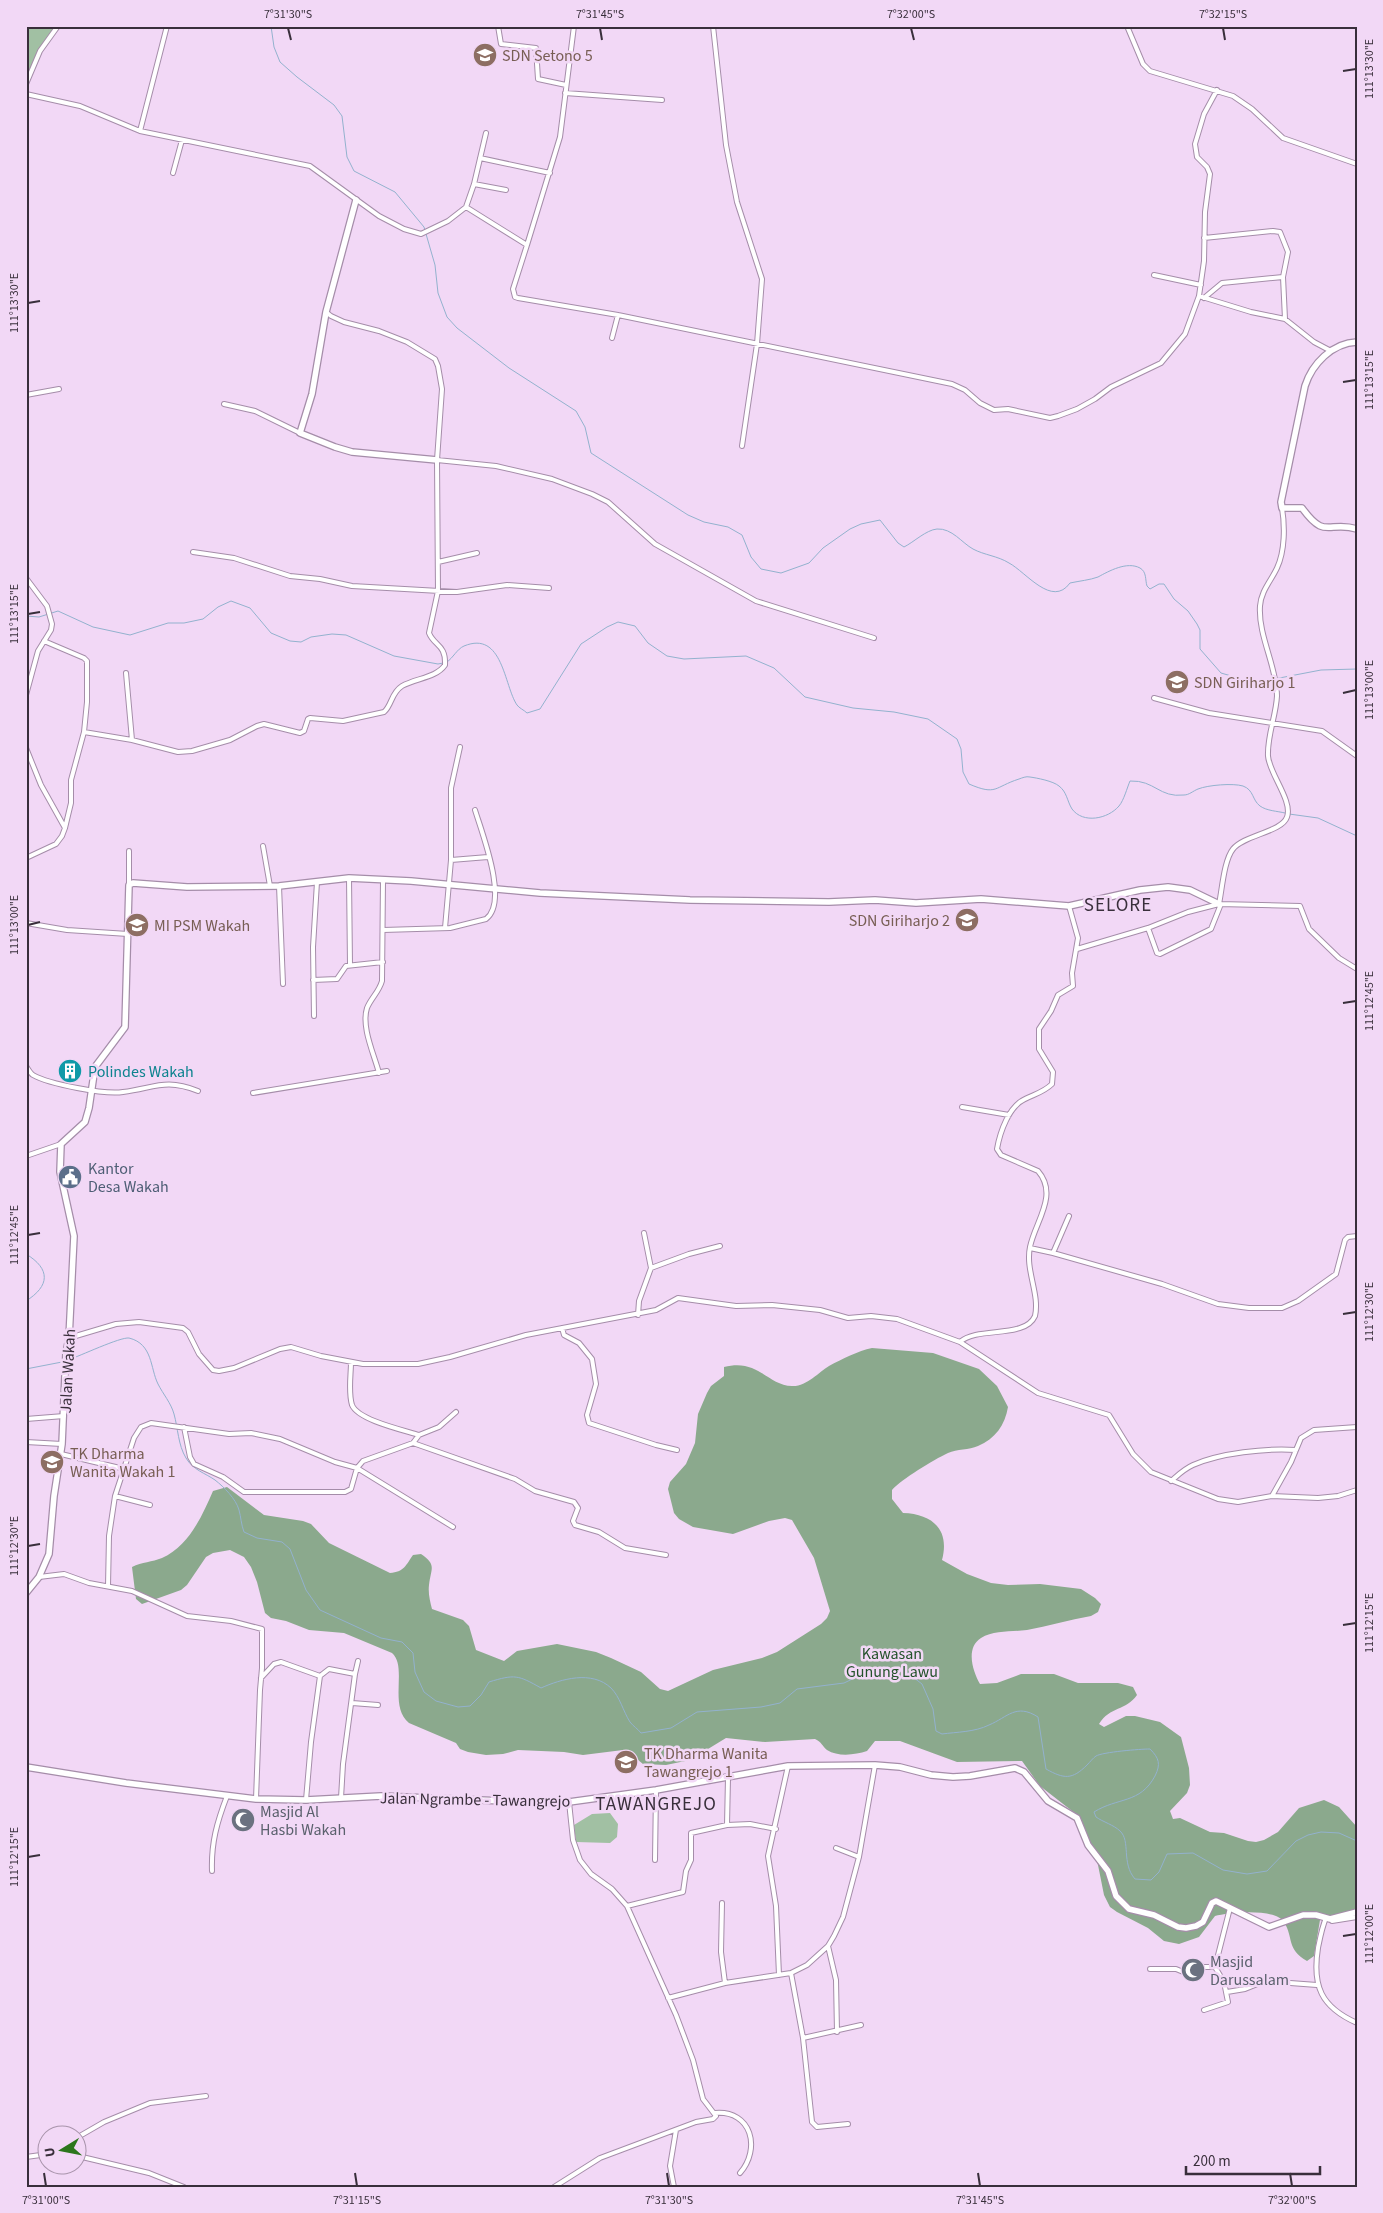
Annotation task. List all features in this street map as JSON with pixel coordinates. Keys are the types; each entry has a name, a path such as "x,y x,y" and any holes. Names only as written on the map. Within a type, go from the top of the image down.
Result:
{"street":[{"path":"26,84 40,51 58,26"},
{"path":"140,131 167,26"},
{"path":"498,26 501,44 536,48 538,79 566,85"},
{"path":"574,26 560,137 514,282 515,296 618,315 952,384 965,390 980,403 994,410 1008,409 1050,418 1077,409 1111,387 1161,363 1185,334 1202,296 1205,212 1210,174 1208,167 1197,157 1195,144 1204,114 1216,90"},
{"path":"713,26 726,145 737,202 762,280 757,344 742,446"},
{"path":"1127,26 1143,64 1150,71 1233,96 1245,104 1283,138 1357,164"},
{"path":"565,92 662,100"},
{"path":"26,94 80,106 140,131 310,166 356,200 404,229 421,234 430,231 466,207 474,184 486,134"},
{"path":"173,173 182,140"},
{"path":"480,158 550,173"},
{"path":"474,184 506,190"},
{"path":"300,433 312,394 326,312 356,200"},
{"path":"466,207 527,244"},
{"path":"1204,238 1278,231 1288,252 1283,276 1285,319"},
{"path":"1154,274 1201,285"},
{"path":"1202,296 1222,283 1283,276"},
{"path":"1202,296 1251,312 1285,319 1314,342 1331,350"},
{"path":"84,732 132,740 178,752 203,749 230,740 264,724 302,733 310,718 343,721 384,712 387,710 390,699 399,688 441,671 445,662 442,648 431,638 429,633 438,591 437,460 442,389 435,359 407,342 379,331 344,322 326,312"},
{"path":"612,338 618,315"},
{"path":"1148,928 1157,953 1160,954 1211,929 1220,904 1228,858 1232,850 1242,841 1284,822 1287,817 1288,810 1268,756 1277,695 1261,624 1261,596 1279,562 1284,529 1281,496 1305,386 1316,363 1331,350 1346,342 1357,342"},
{"path":"26,395 60,389"},
{"path":"224,404 255,411 277,420 300,433 352,452 496,466 552,479 608,502 655,544 756,601 874,638"},
{"path":"1282,508 1302,508 1322,528 1350,526 1357,529"},
{"path":"193,552 234,558 300,578 320,579 352,586 457,592 507,585 549,588"},
{"path":"438,562 476,553"},
{"path":"26,578 47,606 51,616 51,630 35,660 26,695"},
{"path":"27,856 42,852 56,844 62,836 71,803 70,780 84,732 87,702 87,661 84,658 44,642"},
{"path":"126,673 132,740"},
{"path":"1154,698 1209,713 1322,731 1357,756"},
{"path":"26,748 41,785 65,828"},
{"path":"444,928 451,860 451,788 460,748"},
{"path":"384,930 444,928 486,919 493,910 496,890 475,810"},
{"path":"263,846 270,886"},
{"path":"26,1156 61,1144 85,1122 90,1108 95,1067 125,1027 129,851"},
{"path":"451,860 488,857"},
{"path":"129,885 187,887 278,886 349,878 496,890 690,900 829,902 875,900 916,903 981,899 1069,906 1140,890 1168,887 1190,890 1220,904"},
{"path":"349,878 351,901 350,964"},
{"path":"379,1072 365,1020 369,1004 380,988 384,930 383,880"},
{"path":"314,1016 313,947 317,882"},
{"path":"278,886 282,984"},
{"path":"1077,949 1148,928 1188,912 1220,904 1300,906 1309,929 1339,958 1357,969"},
{"path":"960,1342 970,1335 1024,1327 1033,1321 1036,1312 1030,1248 1043,1215 1047,1188 1038,1171 997,1152 998,1143 1009,1115 1023,1099 1046,1090 1052,1084 1053,1072 1039,1049 1039,1029 1051,1011 1058,995 1073,986 1072,972 1078,938 1069,906"},
{"path":"26,923 68,930 128,934"},
{"path":"313,980 337,979 343,968 350,964 383,962"},
{"path":"26,1066 32,1074 44,1080 91,1090 122,1093 168,1083 181,1084 198,1091"},
{"path":"252,1093 387,1071"},
{"path":"962,1107 1009,1115"},
{"name":"Jalan Wakah","path":"26,1592 39,1577 49,1554 54,1496 62,1444 74,1236 60,1172 61,1144"},
{"path":"1053,1253 1070,1216"},
{"path":"638,1315 639,1301 651,1268 644,1232"},
{"path":"1030,1248 1162,1284 1218,1304 1249,1308 1282,1308 1298,1301 1336,1274 1345,1240 1348,1237 1357,1236"},
{"path":"651,1268 689,1254 720,1246"},
{"path":"69,1338 116,1324 149,1322 183,1328 188,1332 199,1354 213,1370 220,1371 234,1368 280,1349 291,1347 350,1362 378,1365 418,1364 450,1357 509,1339 638,1315 656,1310 682,1298 736,1306 772,1306 820,1310 848,1318 885,1317 960,1342 1038,1393 1109,1415 1142,1465 1157,1477 1227,1502 1272,1496 1318,1498 1338,1496 1357,1490"},
{"path":"562,1328 564,1335 579,1343 592,1359 596,1384 587,1415 589,1423 677,1450"},
{"path":"350,1362 351,1396 354,1409 365,1417 419,1435"},
{"path":"182,1426 190,1457 194,1464 223,1477 247,1493 345,1492 352,1486 357,1468 363,1461 413,1444 419,1435 439,1427 456,1412"},
{"path":"26,1419 64,1416"},
{"path":"108,1586 109,1536 115,1496 130,1446 141,1427 151,1423 172,1424 230,1434 251,1433 280,1439 335,1462 357,1468 453,1527"},
{"path":"1272,1496 1301,1438 1309,1432 1357,1427"},
{"path":"26,1442 62,1444"},
{"path":"413,1444 515,1479 535,1491 574,1502 578,1508 573,1521 575,1525 599,1532 625,1548 666,1555"},
{"path":"1172,1482 1193,1465 1217,1458 1268,1449 1296,1450"},
{"path":"61,1454 124,1468"},
{"path":"115,1496 150,1505"},
{"path":"39,1577 58,1574 132,1591 188,1616 259,1626 263,1632 256,1799"},
{"path":"341,1798 343,1764 358,1661"},
{"path":"262,1678 274,1664 281,1662 320,1676"},
{"path":"306,1800 311,1742 320,1676 329,1669 355,1674"},
{"path":"352,1703 378,1705"},
{"path":"668,1998 725,1983 791,1973 807,1965 828,1946 843,1916 859,1856 875,1765"},
{"name":"Jalan Ngrambe - Tawangrejo","path":"26,1767 126,1783 256,1799 306,1800 382,1796 569,1802 656,1790 788,1766 875,1765 900,1767 931,1775 947,1776 976,1775 1008,1768 1020,1769 1048,1801 1077,1818 1088,1845 1108,1871 1116,1896 1129,1909 1154,1915 1178,1927 1186,1928 1203,1922 1214,1901 1219,1901 1268,1927 1303,1915 1316,1915 1325,1920 1357,1912"},
{"path":"779,1976 776,1906 768,1856 776,1829 788,1766"},
{"path":"727,1825 728,1778"},
{"path":"655,1860 656,1790"},
{"path":"212,1871 211,1851 214,1832 227,1796"},
{"path":"569,1802 573,1840 580,1860 591,1874 612,1889 626,1906 668,1998 693,2060 703,2099 715,2113 730,2114 744,2122 748,2129 750,2158 740,2173"},
{"path":"626,1906 683,1892 686,1871 691,1860 692,1833 727,1825 750,1824 776,1829"},
{"path":"836,1848 859,1856"},
{"path":"722,1902 721,1952 725,1983"},
{"path":"1204,2010 1226,2003 1227,1992 1215,1966 1230,1908"},
{"path":"1357,1917 1325,1920 1316,1960 1317,1985 1328,2003 1347,2018 1357,2023"},
{"path":"828,1946 836,1980 837,2032"},
{"path":"1150,1969 1176,1969 1193,1976 1198,1973 1201,1967 1215,1966"},
{"path":"791,1973 802,2038 813,2125 818,2127 848,2124"},
{"path":"1227,1992 1245,1989 1265,1982 1317,1985"},
{"path":"802,2038 837,2032 861,2025"},
{"path":"88,2131 104,2122 150,2103 206,2096"},
{"path":"554,2187 600,2158 696,2122 713,2120 715,2113"},
{"path":"674,2187 670,2166 676,2130"},
{"path":"88,2158 150,2173 184,2187"}],"green space":[{"path":"26,26 57,26 40,51 26,85"},
{"name":"Kawasan Gunung Lawu","path":"872,1348 933,1353 979,1369 997,1386 1008,1407 998,1431 984,1443 942,1456 910,1475 892,1490 892,1499 903,1513 914,1514 931,1520 937,1526 944,1540 942,1560 967,1574 991,1583 1008,1585 1040,1584 1081,1589 1101,1604 1098,1612 1091,1616 1027,1630 997,1632 981,1638 976,1642 972,1654 973,1667 980,1684 997,1683 1021,1674 1054,1674 1078,1683 1118,1683 1133,1687 1137,1695 1133,1700 1108,1714 1099,1724 1104,1727 1126,1716 1135,1716 1160,1722 1181,1737 1189,1768 1190,1785 1187,1793 1170,1811 1173,1819 1180,1818 1210,1832 1224,1833 1256,1842 1278,1832 1299,1808 1324,1800 1339,1807 1357,1827 1357,1911 1337,1914 1320,1920 1314,1956 1307,1961 1300,1957 1293,1948 1284,1922 1271,1915 1241,1912 1215,1916 1199,1937 1179,1944 1164,1941 1148,1928 1117,1912 1110,1907 1104,1895 1098,1865 1082,1822 1076,1814 1040,1786 1022,1761 957,1762 900,1741 875,1741 867,1751 841,1754 827,1750 815,1739 765,1742 726,1738 690,1760 666,1765 643,1764 623,1750 583,1755 564,1752 518,1750 503,1754 486,1755 468,1752 460,1749 456,1743 409,1723 403,1716 400,1707 398,1667 392,1653 344,1633 309,1630 286,1621 271,1618 265,1613 251,1567 244,1557 230,1550 213,1553 206,1557 187,1585 181,1590 142,1604 136,1599 132,1567 162,1558 180,1546 194,1529 213,1491 227,1487 264,1515 311,1524 329,1543 390,1573 402,1570 413,1555 421,1554 429,1561 432,1567 429,1591 432,1609 463,1620 469,1626 476,1650 504,1661 517,1651 557,1644 596,1652 641,1672 660,1689 668,1691 713,1670 762,1658 777,1652 821,1624 827,1618 830,1611 814,1558 792,1520 785,1518 769,1521 733,1534 693,1527 679,1519 674,1513 668,1489 670,1482 686,1464 695,1443 698,1414 711,1386 724,1376 724,1367 736,1365 754,1369 783,1385 797,1386 807,1382 829,1366 856,1353"},
{"path":"610,1813 618,1824 617,1837 610,1843 576,1842 574,1825 592,1814"}],"waterway":[{"path":"271,26 274,47 280,62 334,105 342,116 347,157 354,171 395,192 424,227 435,265 438,293 447,317 457,328 509,368 576,411 585,427 591,453 688,515 704,522 728,527 742,535 751,557 761,569 781,573 809,563 823,548 850,529 861,524 880,520 898,543 904,547 933,530 942,529 952,533 973,549 996,557 1016,567 1039,586 1055,592 1063,590 1070,583 1095,578 1124,566 1140,568 1144,572 1147,586 1150,589 1159,584 1164,584 1174,599 1188,611 1200,630 1200,649 1221,673 1245,680 1269,680 1321,670 1357,669"},
{"path":"26,616 39,617 58,611 93,627 130,635 168,623 184,623 203,619 218,607 231,601 250,608 271,633 290,641 301,642 311,637 332,634 346,635 394,656 438,664 443,663"},
{"path":"447,662 464,646 477,643 487,646 500,662 517,705 527,713 540,709 581,644 618,622 635,626 648,643 667,656 684,659 746,656 774,668 805,697 853,708 894,712 928,719 957,739 961,749 963,772 969,784 978,788 991,790 1027,777 1045,780 1062,788 1072,809 1077,814 1082,817 1096,818 1109,814 1119,806 1130,781 1145,783 1163,792 1176,795 1186,795 1208,786 1233,785 1247,788 1257,804 1263,808 1285,813"},
{"path":"1289,814 1318,818 1357,836"},
{"path":"26,1254 40,1266 44,1278 40,1289 26,1301"},
{"path":"68,1360 124,1338 129,1338 143,1345 150,1357 155,1378 173,1410 183,1453 189,1462 226,1490 239,1510 244,1532 257,1538 282,1542 290,1549 306,1590 320,1610 381,1638 402,1642 413,1653 415,1672 424,1692 436,1701 458,1707 470,1706 481,1695 489,1682 511,1677 527,1680 541,1688 567,1679 595,1679 611,1688 630,1722 641,1733 671,1728 697,1712 761,1707 780,1703 797,1689 844,1683 861,1675 905,1671 922,1684 933,1709 936,1731 942,1734 978,1729 1018,1711 1024,1711 1038,1717 1046,1769 1058,1775 1068,1776 1077,1773 1095,1757 1100,1755 1150,1749 1157,1758 1158,1768 1149,1785 1135,1796 1094,1812 1096,1817 1118,1829 1123,1835 1128,1866 1135,1879 1151,1880 1159,1872 1167,1854 1193,1853 1223,1870 1247,1874 1267,1871 1296,1841 1308,1835 1321,1832 1339,1833 1357,1841"},
{"path":"26,1369 62,1362"}],"place":[{"name":"SDN Setono 5","path":"485,55"},
{"name":"SDN Giriharjo 1","path":"1177,682"},
{"name":"SDN Giriharjo 2","path":"967,920"},
{"name":"MI PSM Wakah","path":"137,925"},
{"name":"Polindes Wakah","path":"70,1071"},
{"name":"Kantor Desa Wakah","path":"70,1177"},
{"name":"TK Dharma Wanita Wakah 1","path":"52,1462"},
{"name":"TK Dharma Wanita Tawangrejo 1","path":"626,1762"},
{"name":"Masjid Al Hasbi Wakah","path":"243,1820"},
{"name":"Masjid Darussalam","path":"1193,1970"}],"district":[{"name":"SELORE","path":"1118,904"},
{"name":"TAWANGREJO","path":"656,1803"}]}
